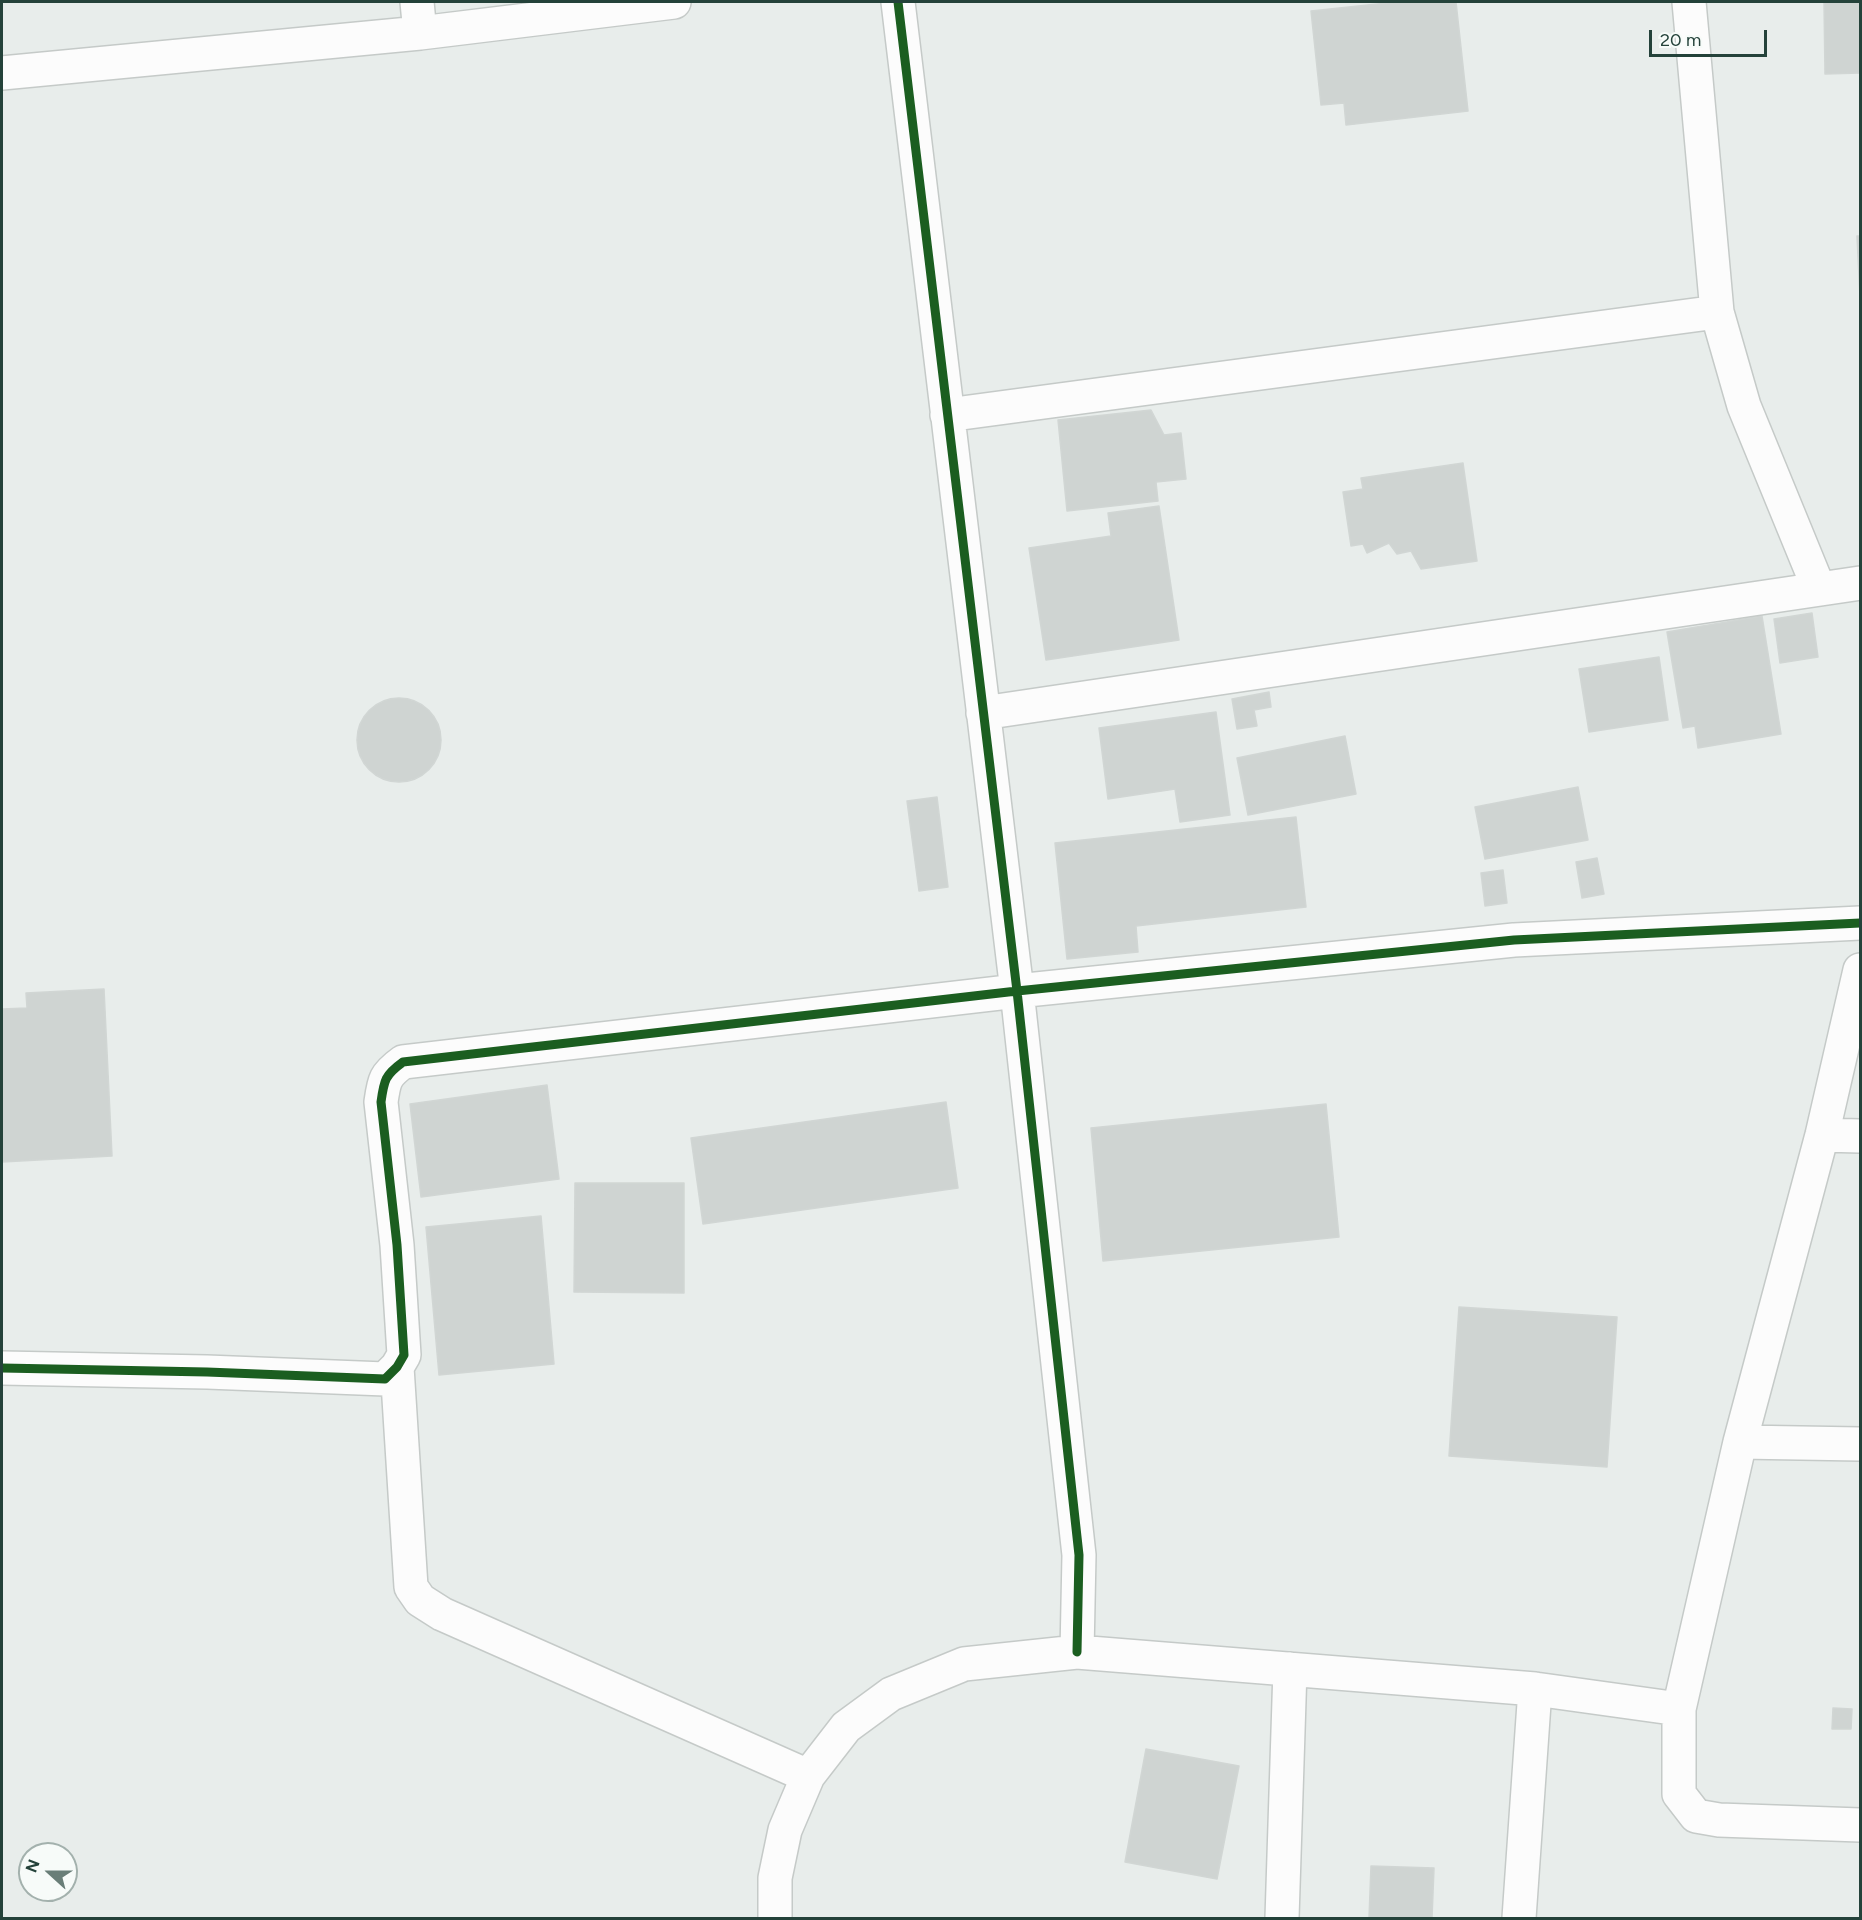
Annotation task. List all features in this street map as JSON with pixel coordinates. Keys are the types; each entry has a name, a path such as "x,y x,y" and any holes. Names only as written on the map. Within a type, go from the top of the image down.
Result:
{"street":[{"path":"2,74 419,17 674,2"},
{"path":"898,2 1017,991 1079,1555 1077,1652"},
{"path":"1689,2 1717,312 1744,406 1819,589"},
{"path":"947,415 1717,312"},
{"path":"983,713 1860,583"},
{"path":"2,1368 207,1372 385,1379 397,1367 404,1355 397,1245 381,1102 383,1087 389,1072 403,1062 1017,991 1514,940 1860,923"},
{"path":"1860,970 1822,1135 1740,1442 1679,1709 1680,1794 1696,1816 1719,1820 1860,1825"},
{"path":"1822,1135 1860,1136"},
{"path":"397,1367 411,1587 420,1600 442,1614 808,1776"},
{"path":"1740,1442 1860,1444"},
{"path":"774,1918 775,1878 785,1830 808,1776 846,1727 891,1694 964,1664 1077,1652 1535,1689 1679,1709"},
{"path":"1282,1918 1290,1669"},
{"path":"1519,1918 1535,1689"}],"building":[{"path":"1396,2 1456,2 1468,111 1346,125 1344,103 1321,105 1311,11"},
{"path":"1824,2 1860,2 1860,73 1825,74"},
{"path":"1857,236 1860,236 1860,297"},
{"path":"1151,410 1164,435 1181,433 1186,479 1156,482 1158,501 1067,511 1058,420"},
{"path":"1463,463 1477,561 1421,569 1411,551 1397,554 1389,543 1367,553 1363,544 1351,546 1343,492 1363,489 1361,478"},
{"path":"1159,506 1179,640 1046,660 1029,548 1111,536 1108,513"},
{"path":"1812,613 1818,657 1780,663 1774,619"},
{"path":"1762,616 1781,734 1698,748 1695,726 1683,728 1667,632"},
{"path":"1659,657 1668,720 1589,732 1579,669"},
{"path":"1269,692 1271,707 1254,710 1257,726 1237,729 1232,699"},
{"path":"399,698 415,701 429,710 438,724 441,740 438,756 429,770 415,779 399,782 383,779 369,770 360,756 357,740 360,724 369,710 383,701"},
{"path":"1216,712 1230,815 1180,822 1175,789 1108,799 1099,728"},
{"path":"1345,736 1356,794 1248,815 1237,758"},
{"path":"1578,787 1588,840 1485,859 1475,807"},
{"path":"937,797 948,887 919,891 907,801"},
{"path":"1296,817 1306,907 1136,926 1138,952 1067,959 1055,843"},
{"path":"1597,858 1604,894 1582,898 1576,862"},
{"path":"1503,870 1507,903 1485,906 1481,873"},
{"path":"104,989 112,1156 2,1162 2,1009 27,1008 26,993"},
{"path":"547,1085 559,1179 421,1197 410,1104"},
{"path":"946,1102 958,1188 703,1224 691,1138"},
{"path":"1326,1104 1339,1237 1103,1261 1091,1128"},
{"path":"575,1183 684,1183 684,1293 574,1292"},
{"path":"541,1216 554,1364 439,1375 426,1227"},
{"path":"1459,1307 1617,1317 1607,1467 1449,1456"},
{"path":"1833,1708 1852,1709 1851,1729 1832,1729"},
{"path":"1146,1749 1239,1766 1217,1879 1125,1862"},
{"path":"1371,1866 1434,1868 1432,1918 1369,1918"}],"cycle path":[{"path":"898,2 1017,991 1079,1555 1077,1652"},
{"path":"2,1368 207,1372 385,1379 397,1367 404,1355 397,1245 381,1102 386,1079 403,1062 1017,991 1514,940 1860,923"}]}
